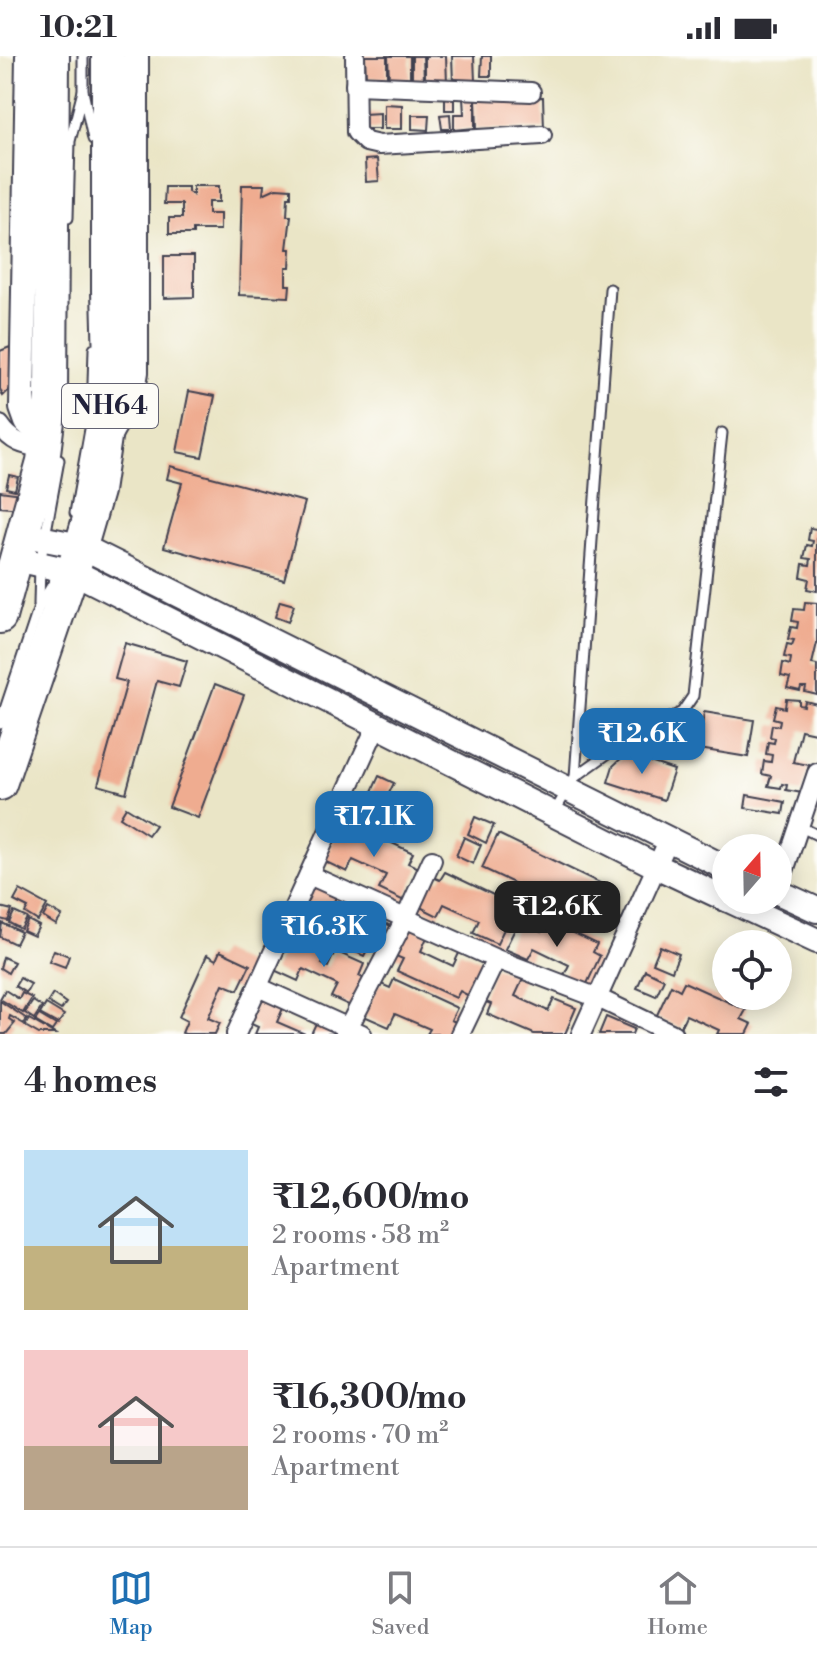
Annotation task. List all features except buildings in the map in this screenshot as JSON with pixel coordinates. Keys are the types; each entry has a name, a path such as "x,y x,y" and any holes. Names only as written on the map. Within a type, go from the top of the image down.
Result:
{"highway":[{"name":"NH64","path":"0,784 7,733 52,554 53,56"},
{"name":"NH64","path":"0,617 52,554 97,491 111,397 108,56"}],"street":[{"path":"28,56 22,408 27,422 50,443"},
{"path":"104,443 132,395 136,372 136,56"},
{"path":"355,56 356,132 366,142 379,145 542,135"},
{"path":"355,85 531,92"},
{"path":"0,425 7,436 17,443 50,443"},
{"path":"52,554 203,607 571,783 668,841 712,861"},
{"path":"52,554 191,631 712,892"},
{"path":"191,631 203,607"},
{"path":"236,1034 377,725"},
{"path":"792,847 817,773"},
{"path":"581,1034 668,841"},
{"path":"258,987 352,1032 432,860"},
{"path":"309,875 496,959 598,998 673,1034"},
{"path":"792,897 817,910"},
{"path":"759,914 817,941"},
{"path":"460,1034 496,959"}],"lane":[{"path":"83,56 83,91 93,144"},
{"path":"67,230 70,141 83,91"},
{"path":"571,783 610,289"},
{"path":"7,733 52,554 92,418 94,341"},
{"path":"62,383 62,398"},
{"path":"554,814 571,783 624,742 682,712 693,696 722,433"},
{"path":"39,607 52,554"},
{"path":"799,826 817,835"}]}
